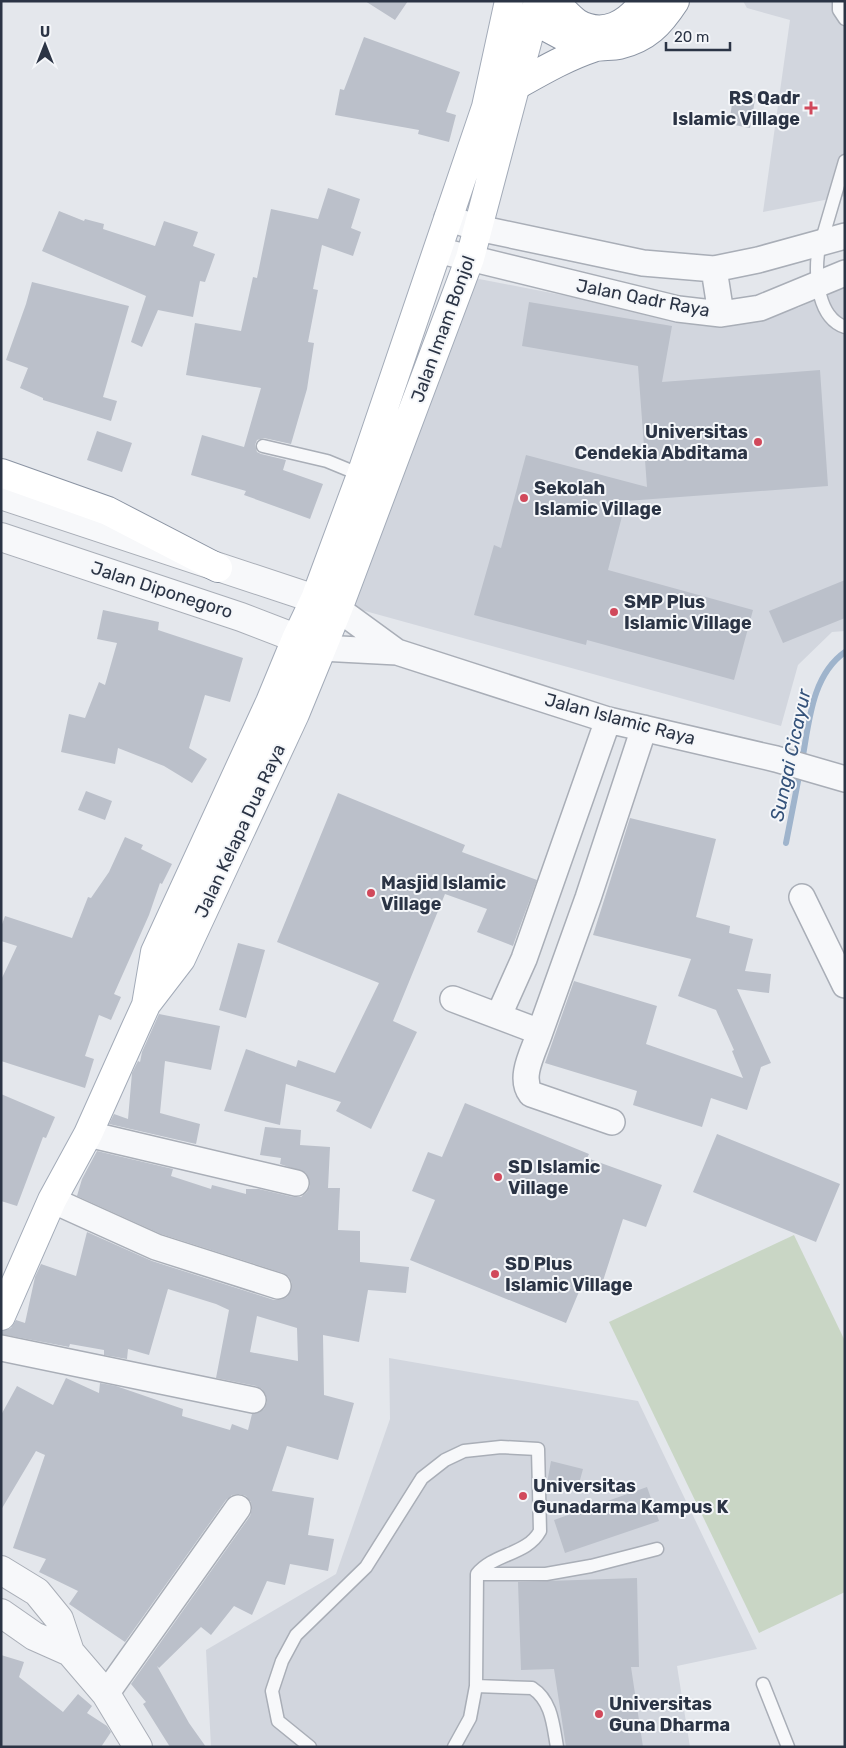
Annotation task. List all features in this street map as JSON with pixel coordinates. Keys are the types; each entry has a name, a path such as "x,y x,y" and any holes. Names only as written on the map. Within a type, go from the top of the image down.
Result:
{"main road":[{"name":"Jalan Imam Bonjol","path":"327,604 361,475 486,107 509,1"},
{"path":"554,1 578,23 597,29 621,26 635,14 644,1"},
{"path":"517,85 557,62 595,47 618,45 639,38 659,25 675,1"},
{"name":"Jalan Imam Bonjol","path":"308,643 327,604 470,258 536,11"},
{"path":"536,11 561,35 595,47"},
{"path":"1,473 108,511 218,568"},
{"name":"Jalan Kelapa Dua Raya","path":"1,1316 52,1200 88,1134 146,1005 181,959 226,831 295,714 308,643"}],"street":[{"name":"Jalan Qadr Raya","path":"447,218 478,228 643,263 714,269 758,260 833,239"},
{"name":"Jalan Qadr Raya","path":"437,250 678,309 721,314 760,308 818,286 845,273"},
{"path":"714,269 721,314"},
{"path":"1,496 327,604"},
{"name":"Jalan Diponegoro","path":"1,537 242,617 308,643"},
{"name":"Jalan Islamic Raya","path":"327,604 397,652"},
{"name":"Jalan Islamic Raya","path":"308,643 397,652 608,720 776,758 834,776"},
{"path":"499,1015 524,959 608,720"},
{"path":"612,1122 531,1094 527,1089 525,1077 588,898 644,728"},
{"path":"802,896 845,985"},
{"path":"453,999 540,1032"},
{"path":"88,1134 296,1183"},
{"path":"52,1200 156,1247 278,1286"},
{"path":"1,1348 253,1400"},
{"path":"106,1694 238,1508"},
{"path":"1,1570 37,1592 59,1618 70,1652 106,1694 138,1747"},
{"path":"1,1613 34,1636 70,1652"}],"lane":[{"path":"839,1 840,10 845,19"},
{"path":"845,161 833,239 817,267 818,286 826,309 833,321 845,327"},
{"path":"263,446 327,461 361,475"},
{"path":"310,1747 278,1721 272,1691 282,1661 296,1634 366,1567 422,1478 446,1460 464,1451 538,1448 540,1531 535,1540 528,1546 483,1566 477,1574 476,1686 470,1718 454,1747"},
{"path":"477,1574 546,1574 591,1566 657,1549"},
{"path":"763,1684 788,1747"},
{"path":"476,1686 532,1688 539,1692 552,1713 557,1747"}],"shaded area":[{"name":"RS Qadr Islamic Village","path":"743,1 845,1 845,196 763,212 790,20 747,8"},
{"name":"Sekolah Islamic Village","path":"474,278 695,321 798,308 845,286 845,631 832,632 798,665 781,726 347,606"},
{"name":"Universitas Gunadarma Kampus K","path":"389,1358 638,1401 757,1649 677,1666 690,1747 211,1747 206,1650 336,1574 390,1419"}],"green space":[{"path":"794,1235 845,1341 845,1592 759,1633 609,1322"}],"building":[{"path":"365,1 408,1 395,20"},
{"path":"364,37 460,72 446,112 456,115 449,142 418,134 419,130 335,115 340,89 344,90"},
{"path":"734,91 756,94 750,128 729,124"},
{"path":"328,188 360,199 351,228 361,232 353,256 322,245 313,289 318,290 308,342 314,343 307,389 291,444 264,438 257,440 255,445 257,452 261,454 286,460 283,470 323,484 310,519 244,495 246,491 191,475 202,435 244,447 261,388 186,375 195,323 241,331 253,277 257,278 271,209 318,219"},
{"path":"59,211 84,221 85,219 104,224 103,229 155,246 164,221 198,232 193,246 215,254 205,282 200,281 193,317 158,310 142,347 131,342 146,296 42,251"},
{"path":"32,282 129,306 103,397 117,401 111,421 43,400 43,398 20,388 28,368 6,360"},
{"path":"529,302 672,326 662,382 820,370 828,486 626,501 608,570 753,610 734,680 587,640 586,645 474,615 494,545 501,548 526,455 647,487 638,366 522,346"},
{"path":"97,431 132,443 122,472 87,460"},
{"path":"845,580 845,618 783,643 769,611"},
{"path":"103,610 159,622 158,630 243,658 230,702 205,695 189,748 207,759 192,783 164,766 118,748 115,764 61,752 69,714 85,718 99,682 105,685 117,643 97,639"},
{"path":"86,791 112,801 105,820 78,810"},
{"path":"338,793 465,845 462,852 537,880 513,946 477,932 487,909 445,894 393,1021 417,1032 371,1129 336,1111 341,1102 286,1084 280,1125 224,1111 246,1049 296,1067 298,1060 335,1073 379,983 277,942"},
{"path":"630,818 716,839 696,917 730,926 729,933 753,939 745,971 771,974 769,993 737,989 771,1063 761,1067 747,1110 711,1098 702,1127 633,1105 637,1091 545,1063 574,981 657,1006 646,1044 743,1078 732,1051 734,1050 716,1010 678,996 691,959 593,935"},
{"path":"125,837 143,845 141,849 172,864 162,884 160,883 149,915 114,994 121,997 111,1020 99,1015 85,1056 94,1059 85,1088 1,1061 1,980 17,946 1,941 1,927 5,916 72,938 88,897 91,898 109,872"},
{"path":"238,943 265,950 246,1018 219,1010"},
{"path":"159,1014 220,1026 211,1070 165,1061 160,1113 200,1124 196,1144 109,1124 114,1114 128,1119 132,1073 138,1061 140,1062 142,1052"},
{"path":"1,1094 55,1117 46,1138 43,1137 17,1206 1,1201"},
{"path":"465,1103 589,1154 587,1158 662,1185 646,1227 623,1219 601,1287 583,1282 566,1323 410,1260 435,1200 412,1191 428,1152 442,1157"},
{"path":"265,1127 301,1130 300,1145 330,1147 328,1188 340,1188 338,1230 360,1231 360,1262 409,1267 406,1293 368,1290 359,1342 323,1335 324,1395 354,1403 338,1460 287,1446 272,1491 314,1498 308,1535 334,1539 328,1571 290,1564 285,1585 267,1581 252,1615 234,1606 211,1635 201,1627 159,1668 157,1666 189,1723 206,1747 170,1747 143,1704 146,1702 131,1684 250,1516 251,1502 246,1496 239,1494 232,1495 226,1500 125,1642 69,1604 78,1591 39,1572 46,1559 13,1548 45,1455 36,1451 1,1510 1,1415 17,1386 53,1405 66,1378 99,1393 100,1383 116,1386 183,1409 182,1416 230,1430 232,1424 248,1430 252,1414 264,1409 267,1402 266,1395 262,1389 256,1386 216,1378 229,1310 168,1289 149,1355 128,1349 127,1359 104,1355 104,1350 70,1344 69,1347 1,1334 1,1331 11,1328 16,1320 25,1323 35,1277 41,1264 76,1276 87,1232 152,1261 274,1300 281,1300 287,1297 291,1291 292,1283 289,1277 283,1273 161,1234 77,1196 82,1179 97,1151 173,1169 171,1176 211,1189 212,1185 246,1194 246,1189 259,1189 293,1197 301,1197 307,1192 310,1186 306,1173 280,1164 281,1158 260,1155","holes":["257,1316 297,1328 298,1361 250,1352"]},
{"path":"717,1134 840,1184 816,1242 693,1192"},
{"path":"551,1461 583,1469 577,1491 547,1483"},
{"path":"647,1487 659,1521 565,1553 554,1520"},
{"path":"637,1578 639,1667 631,1667 643,1747 566,1747 554,1669 521,1670 518,1582"},
{"path":"1,1655 24,1662 19,1677 63,1712 78,1694 92,1706 87,1713 107,1726 111,1732 101,1747 1,1747"}],"waterway":[{"name":"Sungai Cicayur","path":"802,761 813,702 818,687 834,662 845,652"},
{"name":"Sungai Cicayur","path":"786,843 800,771"}],"place":[{"name":"RS Qadr Islamic Village","path":"811,108"},
{"name":"Universitas Cendekia Abditama","path":"758,442"},
{"name":"Sekolah Islamic Village","path":"524,498"},
{"name":"SMP Plus Islamic Village","path":"614,612"},
{"name":"Masjid Islamic Village","path":"371,893"},
{"name":"SD Islamic Village","path":"498,1177"},
{"name":"SD Plus Islamic Village","path":"495,1274"},
{"name":"Universitas Gunadarma Kampus K","path":"523,1496"},
{"name":"Universitas Guna Dharma","path":"599,1714"}]}
